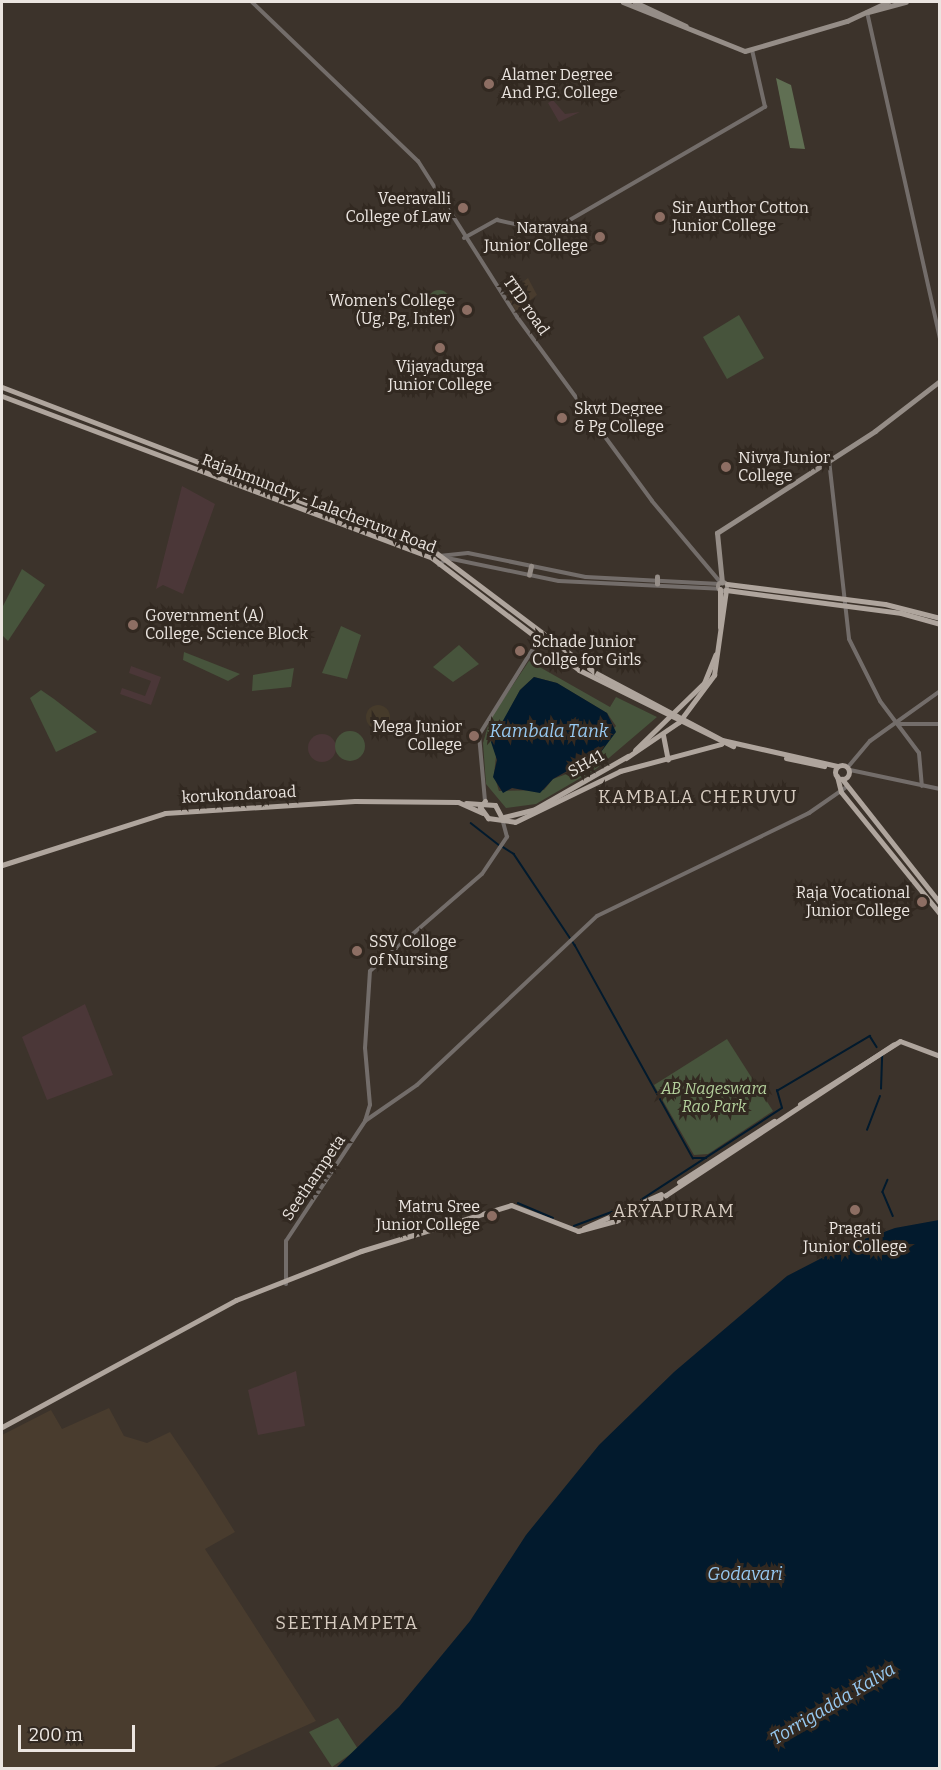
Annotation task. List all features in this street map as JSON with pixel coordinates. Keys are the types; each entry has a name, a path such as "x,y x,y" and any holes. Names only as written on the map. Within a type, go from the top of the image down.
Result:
{"main road":[{"path":"623,2 690,30 752,50 867,12 906,2"},
{"path":"635,2 690,30"},
{"path":"867,12 888,2"},
{"path":"626,758 663,735 681,719 716,672 722,586 717,532 828,460 939,381"},
{"path":"2,387 328,511 439,560 500,603 593,675"},
{"name":"Rajahmundry - Lalacheruvu Road","path":"2,396 439,560 469,591 537,642 593,675 681,719 722,744 849,769"},
{"path":"530,575 531,566"},
{"path":"657,578 657,584"},
{"path":"469,591 474,584"},
{"path":"722,586 876,606 939,618"},
{"name":"SH41","path":"503,819 535,809 626,758 674,716 715,662 722,586"},
{"path":"495,610 500,603"},
{"path":"876,606 939,624"},
{"path":"681,719 722,740 837,767 843,790 939,914"},
{"path":"663,735 668,760"},
{"path":"485,801 503,819 536,816 620,771 722,744"},
{"path":"839,778 849,769"},
{"path":"843,790 939,903"},
{"name":"korukondaroad","path":"2,865 165,813 355,801 466,803 483,813 503,819"},
{"path":"466,803 485,801"},
{"path":"483,813 485,801"},
{"path":"2,1427 236,1300 286,1284 344,1257 511,1205 578,1231 663,1193 894,1044 910,1043 939,1056"}],"street":[{"name":"TTD road","path":"252,2 418,161 464,238 652,501 722,586"},
{"path":"867,12 939,338"},
{"path":"464,238 497,220 549,232 765,107 752,50"},
{"path":"828,460 833,462 842,602 856,656 922,758 922,786"},
{"path":"439,560 468,553 586,577 657,578 722,586"},
{"path":"439,560 530,575 722,586"},
{"path":"485,801 479,735 541,636"},
{"path":"939,691 898,724 870,741 849,769 939,789"},
{"path":"898,724 939,724"},
{"path":"365,1121 417,1085 597,916 795,820 843,790"},
{"path":"365,1121 370,971 457,901 503,847 508,831 503,819"},
{"name":"Seethampeta","path":"286,1284 286,1240 365,1121"}],"shaded area":[{"path":"553,100 565,114 580,112 559,122 548,103"},
{"path":"528,278 537,295 516,311 506,295"},
{"path":"182,486 215,504 183,594 163,585 156,589"},
{"path":"131,666 161,677 151,705 120,694 122,688 145,696 151,681 129,673"},
{"path":"378,705 387,708 390,717 387,726 378,729 369,726 366,717 369,708"},
{"path":"322,734 332,738 336,748 332,758 322,762 312,758 308,748 312,738"},
{"path":"85,1004 113,1075 47,1100 22,1037"},
{"path":"296,1371 305,1426 258,1435 248,1390"},
{"path":"109,1408 124,1436 147,1443 170,1432 199,1475 235,1532 205,1549 316,1721 212,1768 2,1768 2,1435 51,1410 62,1429"}],"green space":[{"path":"776,78 791,85 805,149 790,148"},
{"path":"439,290 449,297 450,301 443,311 439,312 429,305 428,301 435,291"},
{"path":"739,315 764,358 727,379 703,337"},
{"path":"22,569 45,585 8,641 2,635 2,608"},
{"path":"341,626 361,635 347,679 322,673"},
{"path":"459,645 479,664 453,682 433,667"},
{"path":"184,652 240,674 228,681 183,660"},
{"path":"529,661 610,707 616,697 657,717 596,769 536,804 506,808 486,784 483,743 490,719","holes":["534,677 557,683 607,713 616,726 572,772 553,779 544,790 499,791 494,774 499,730 520,690"]},
{"path":"294,668 291,687 252,691 253,675"},
{"path":"41,690 97,732 56,752 30,698"},
{"path":"350,731 361,735 365,746 361,757 350,761 339,757 335,746 339,735"},
{"name":"AB Nageswara Rao Park","path":"727,1039 773,1111 708,1154 694,1155 654,1085"},
{"path":"338,1718 358,1749 332,1767 309,1732"}],"water":[{"name":"Kambala Tank","path":"534,677 557,683 607,713 616,732 601,752 553,779 540,793 512,788 503,793 493,777 497,760 491,742 520,690"},
{"name":"Godavari","path":"939,1220 939,1768 336,1768 399,1707 470,1621 526,1535 599,1445 674,1372 787,1276 845,1246 895,1228"}],"waterway":[{"path":"471,823 499,845"},
{"path":"503,847 514,854 575,945 693,1158 706,1158"},
{"path":"641,1200 782,1108 777,1091 870,1036 877,1047"},
{"path":"881,1089 882,1056"},
{"path":"867,1130 880,1096"},
{"path":"888,1180 883,1192 893,1216"},
{"path":"518,1203 553,1218"},
{"path":"574,1226 620,1209"}],"place":[{"name":"Alamer Degree And P.G. College","path":"489,84"},
{"name":"Veeravalli College of Law","path":"463,208"},
{"name":"Sir Aurthor Cotton Junior College","path":"660,217"},
{"name":"Narayana Junior College","path":"600,237"},
{"name":"Women's College (Ug, Pg, Inter)","path":"467,310"},
{"name":"Vijayadurga Junior College","path":"440,348"},
{"name":"Skvt Degree & Pg College","path":"562,418"},
{"name":"Nivya Junior College","path":"726,467"},
{"name":"Government (A) College, Science Block","path":"133,625"},
{"name":"Schade Junior Collge for Girls","path":"520,651"},
{"name":"Mega Junior College","path":"474,736"},
{"name":"Raja Vocational Junior College","path":"922,902"},
{"name":"SSV Colloge of Nursing","path":"357,951"},
{"name":"Pragati Junior College","path":"855,1210"},
{"name":"Matru Sree Junior College","path":"492,1216"}],"district":[{"name":"KAMBALA CHERUVU","path":"698,797"},
{"name":"ARYAPURAM","path":"674,1211"},
{"name":"SEETHAMPETA","path":"347,1623"}],"water label":[{"name":"Torrigadda Kalva","path":"833,1704"}]}
